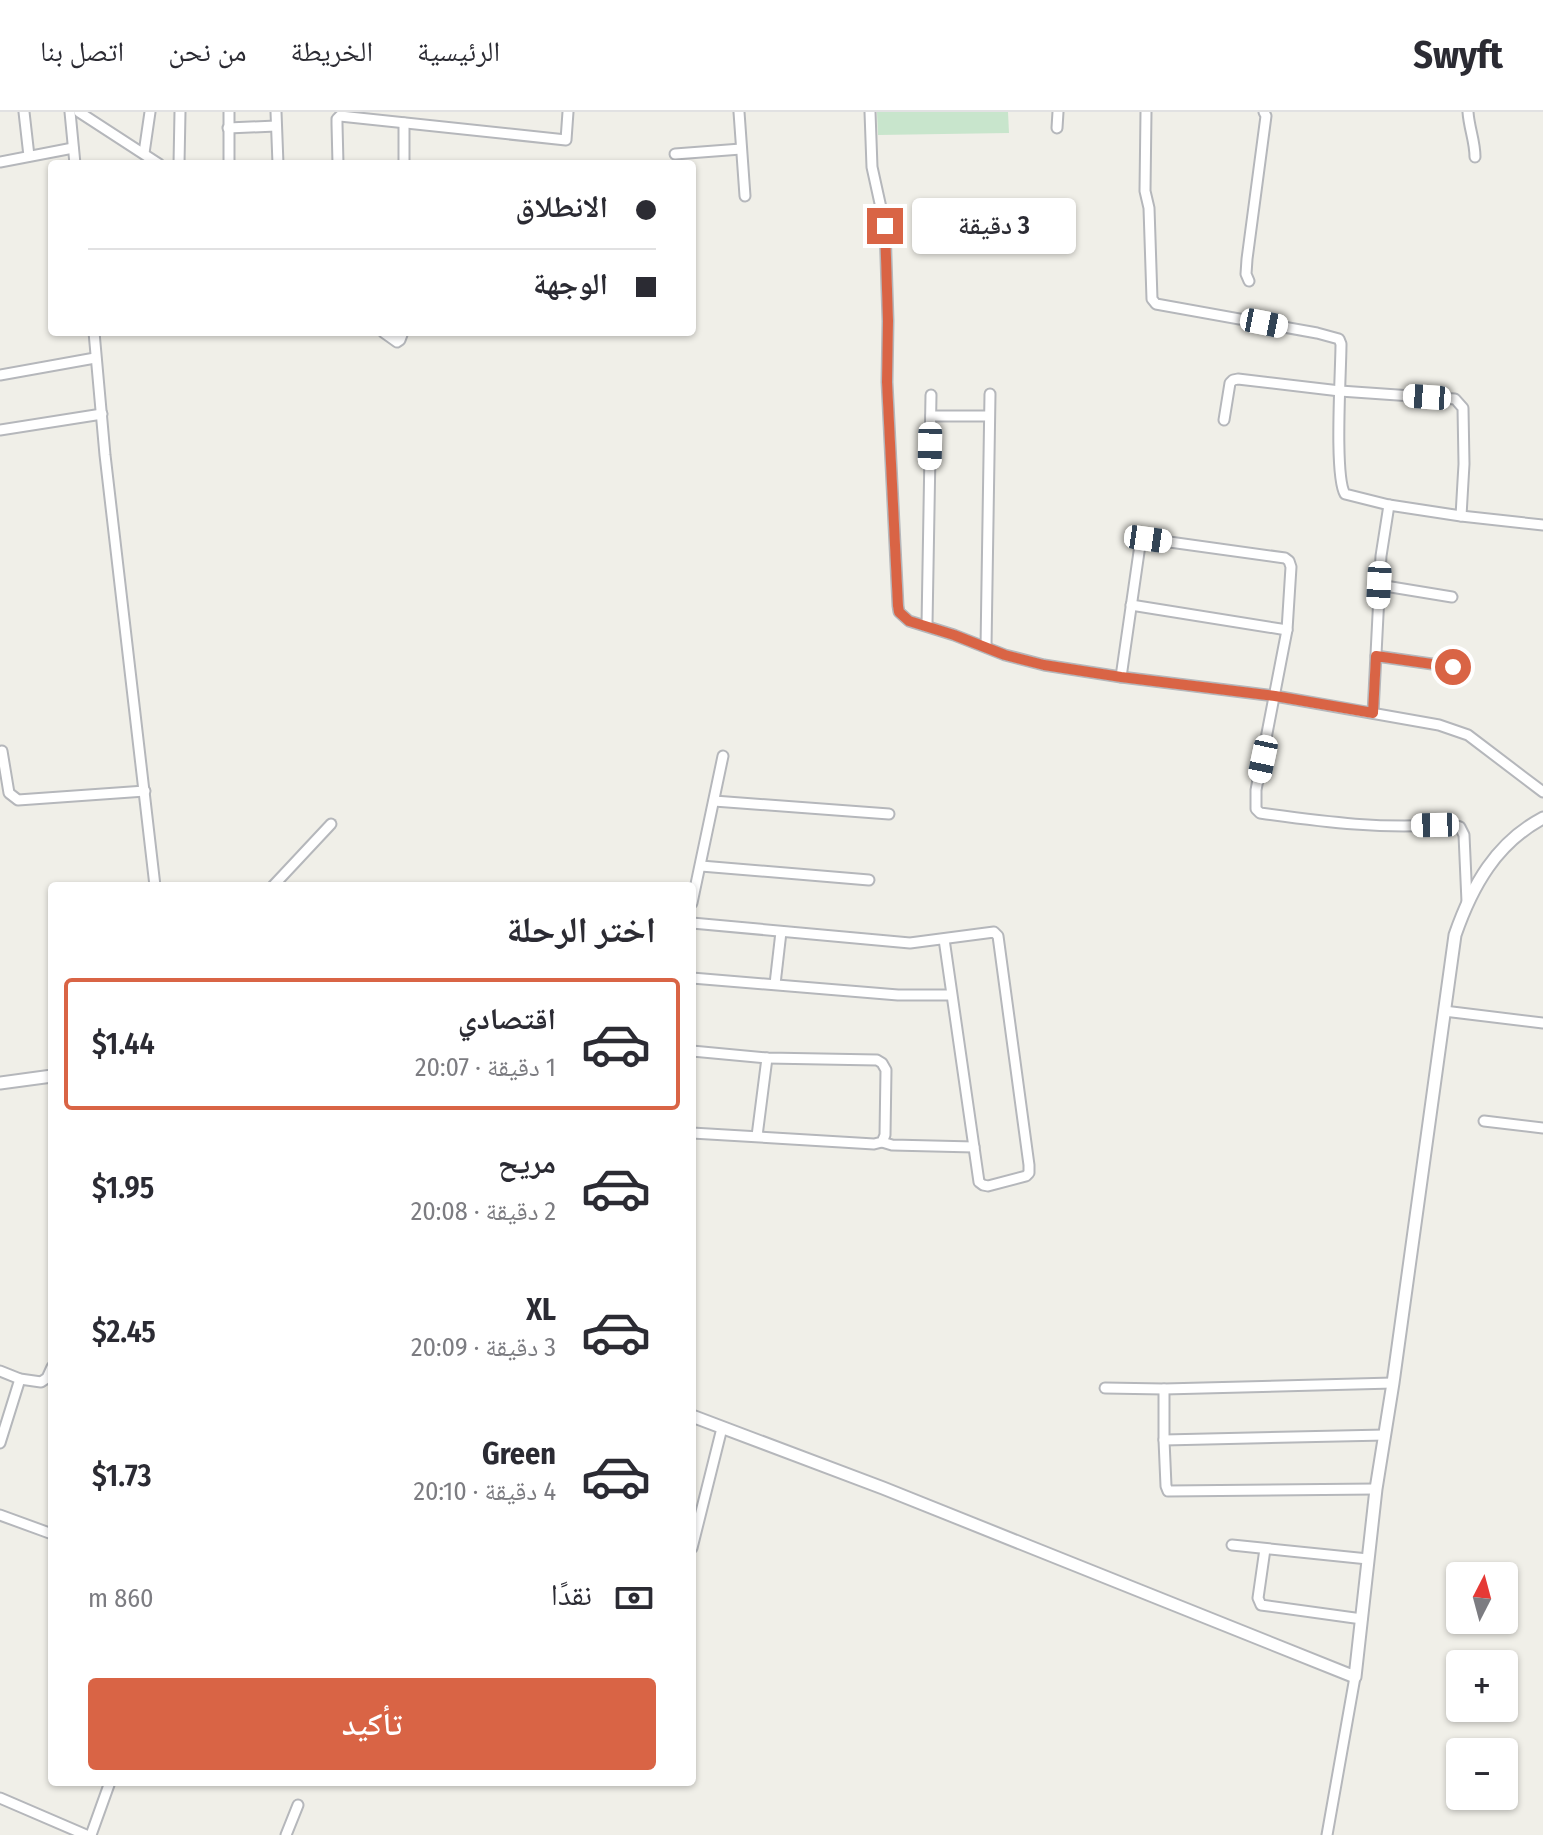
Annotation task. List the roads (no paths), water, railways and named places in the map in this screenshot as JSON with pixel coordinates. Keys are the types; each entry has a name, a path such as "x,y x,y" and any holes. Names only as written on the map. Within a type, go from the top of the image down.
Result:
{"street":[{"path":"24,112 29,156"},
{"path":"70,112 74,160"},
{"path":"79,112 154,160"},
{"path":"144,153 150,112"},
{"path":"179,160 180,112"},
{"path":"229,112 229,160"},
{"path":"276,112 278,160"},
{"path":"338,160 337,119 340,116 566,140 568,112"},
{"path":"739,112 745,196"},
{"path":"870,112 872,167 885,226 887,382 899,612 909,621 1022,660 1121,677 1275,696 1456,729 1543,792"},
{"path":"1057,128 1058,112"},
{"path":"1146,112 1145,191 1149,208 1152,299 1156,304 1339,339 1339,463 1341,489 1349,497 1461,516 1543,525"},
{"path":"1249,281 1247,259 1266,116 1264,112"},
{"path":"1468,112 1475,157"},
{"path":"404,123 404,160"},
{"path":"228,128 276,126"},
{"path":"0,162 73,148"},
{"path":"675,154 741,149"},
{"path":"94,336 155,882"},
{"path":"0,375 95,358"},
{"path":"1224,420 1230,383 1238,379 1340,391 1455,399 1463,408 1461,516"},
{"path":"986,647 990,394"},
{"path":"927,625 931,395"},
{"path":"0,430 102,414"},
{"path":"931,416 989,416"},
{"path":"1373,713 1381,556 1389,505"},
{"path":"1121,677 1143,541 1148,539 1285,558 1291,567 1287,630 1256,790 1257,811 1340,824 1384,827 1451,824 1460,827 1464,835 1467,902"},
{"path":"1379,585 1452,597"},
{"path":"1131,605 1287,630"},
{"path":"1376,656 1453,667"},
{"path":"2,751 9,793 18,800 145,791"},
{"path":"696,887 723,756"},
{"path":"714,801 889,814"},
{"path":"1327,1835 1355,1677 1376,1489 1455,935 1467,902 1496,855 1512,839 1543,818"},
{"path":"277,882 331,824"},
{"path":"701,866 869,880"},
{"path":"696,923 910,943 994,932 998,936 1029,1173 988,1186 979,1182 944,939"},
{"path":"775,984 781,932"},
{"path":"696,978 898,995 951,995"},
{"path":"1444,1011 1543,1023"},
{"path":"696,1051 767,1058 877,1060 886,1070 885,1135 882,1142"},
{"path":"757,1136 767,1058"},
{"path":"0,1083 48,1077"},
{"path":"1484,1121 1543,1128"},
{"path":"696,1133 974,1147"},
{"path":"0,1371 20,1379 41,1382 48,1376"},
{"path":"0,1443 20,1379"},
{"path":"1105,1388 1393,1383"},
{"path":"1164,1389 1166,1486 1170,1492 1376,1489"},
{"path":"696,1418 883,1488 1355,1677"},
{"path":"696,1532 722,1428"},
{"path":"1164,1440 1385,1435"},
{"path":"0,1515 48,1533"},
{"path":"1232,1545 1368,1559"},
{"path":"1265,1549 1258,1598 1261,1605 1362,1619"},
{"path":"0,1798 88,1835 108,1786"},
{"path":"286,1835 298,1805"}]}
